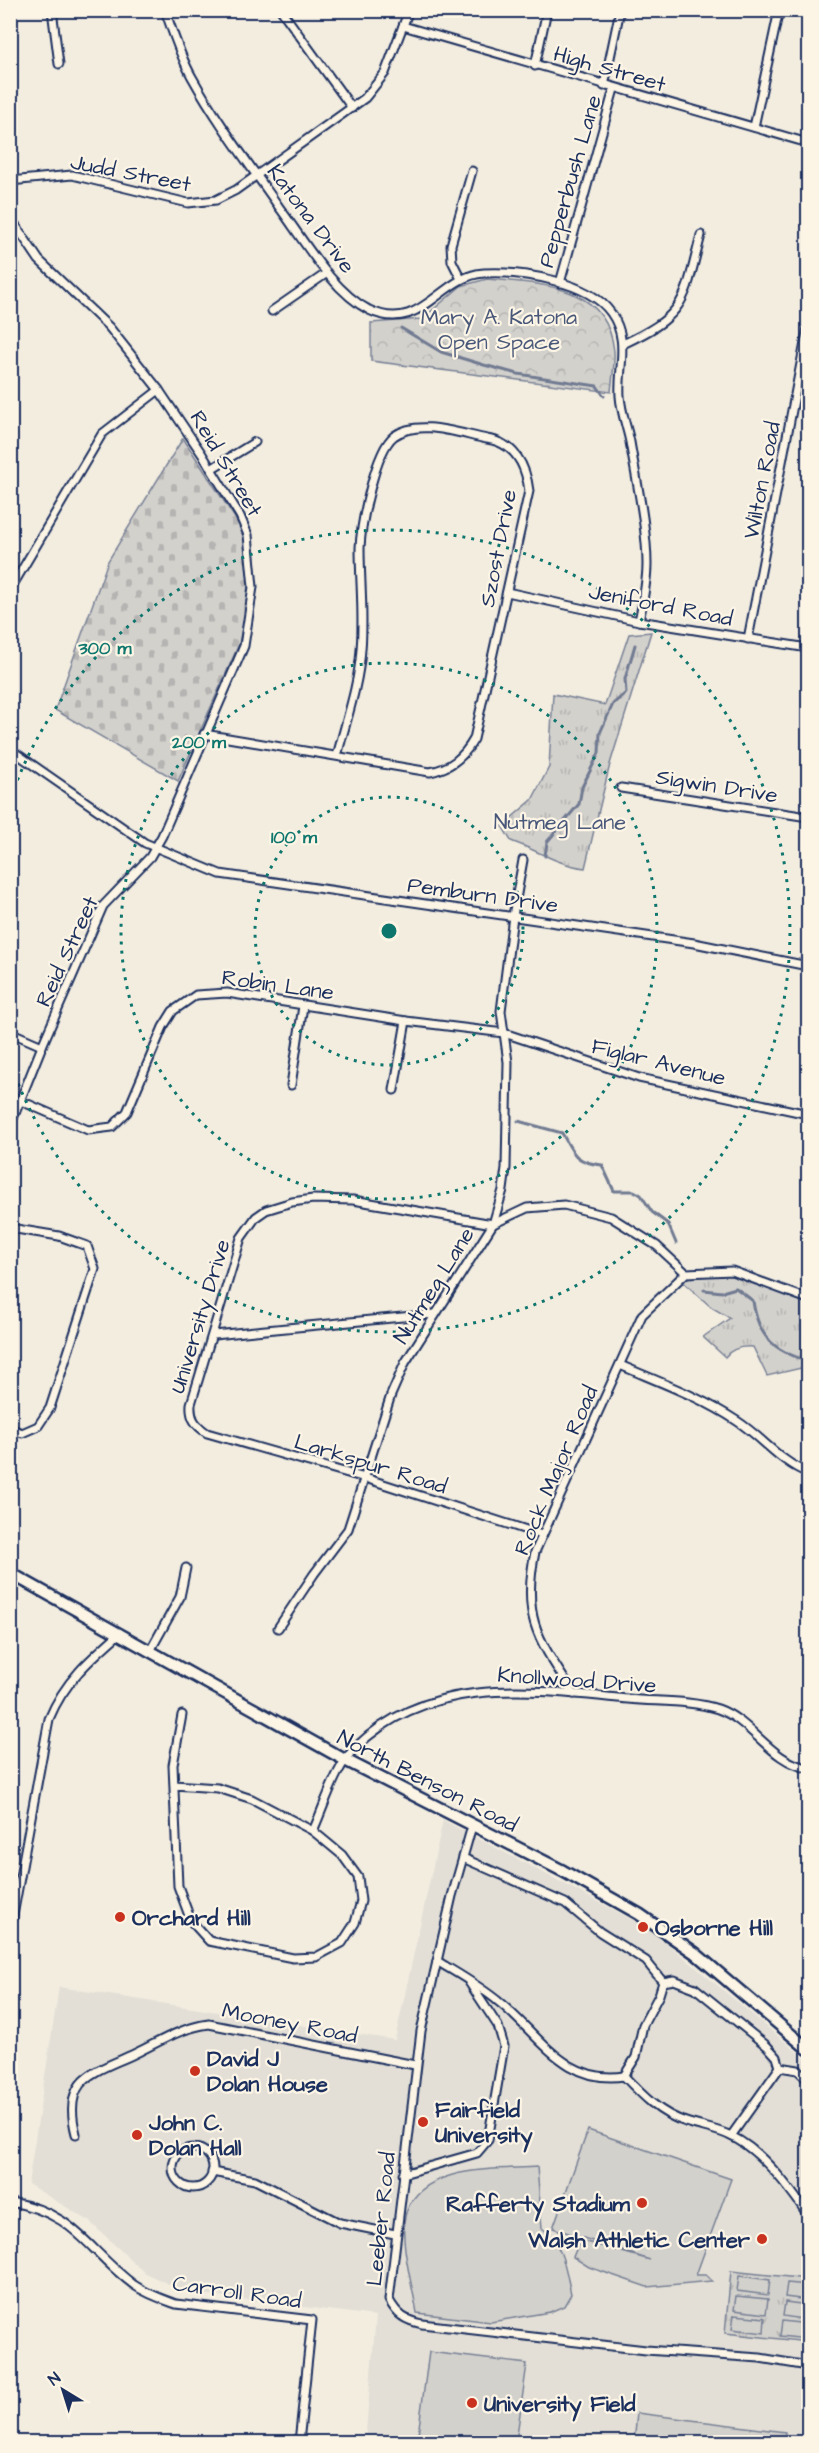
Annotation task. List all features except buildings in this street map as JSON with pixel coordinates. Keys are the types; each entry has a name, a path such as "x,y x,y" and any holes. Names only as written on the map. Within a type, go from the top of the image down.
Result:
{"main road":[{"name":"North Benson Road","path":"10,1573 345,1760 573,1876 663,1929 808,2049"}],"street":[{"path":"52,10 59,64"},
{"path":"281,10 352,108"},
{"name":"Judd Street","path":"10,181 72,175 197,203 225,197 371,93 385,73 409,10"},
{"path":"535,66 547,10"},
{"path":"604,86 620,10"},
{"path":"754,127 779,10"},
{"name":"Katona Drive","path":"167,11 191,75 257,176 327,273 369,310 390,315 420,310 461,279 484,273 560,283 585,290 602,302 615,320 623,344 620,397 630,441 647,564 639,621"},
{"name":"High Street","path":"403,26 614,89 808,143"},
{"name":"Pepperbush Lane","path":"560,283 614,89"},
{"path":"461,279 452,261 451,245 472,171"},
{"name":"Reid Street","path":"10,217 39,260 109,327 159,390 211,469 246,529 251,549 253,587 244,646 156,847 103,906 10,1126"},
{"path":"623,344 662,324 676,310 688,285 701,235"},
{"path":"272,311 327,273"},
{"name":"Wilton Road","path":"748,639 808,327"},
{"path":"10,590 102,434 159,390"},
{"name":"Szost Drive","path":"204,734 430,772 444,769 458,760 474,739 529,491 527,474 521,461 515,453 492,440 422,427 405,430 393,437 383,449 374,473 360,545 361,649 337,756"},
{"path":"211,469 255,442"},
{"name":"Jeniford Road","path":"507,592 639,621 808,648"},
{"name":"Pemburn Drive","path":"10,749 145,843 220,874 694,943 808,966"},
{"name":"Sigwin Drive","path":"621,788 808,817"},
{"name":"Nutmeg Lane","path":"278,1628 348,1529 391,1395 405,1363 493,1224 503,1190 506,1168 508,1062 501,1011 513,916 523,860"},
{"name":"Robin Lane","path":"21,1101 88,1130 104,1130 124,1117 167,1020 190,998 202,993 227,993 504,1034"},
{"path":"291,1085 303,1006"},
{"path":"394,1090 406,1021"},
{"path":"10,1032 42,1046"},
{"name":"Figlar Avenue","path":"504,1034 639,1078 808,1114"},
{"name":"University Drive","path":"193,1420 191,1404 241,1238 256,1217 272,1208 313,1199 353,1200 493,1224"},
{"path":"493,1224 538,1206 552,1204 585,1209 611,1217 657,1246 686,1273 732,1271 808,1299"},
{"path":"10,1228 59,1236 87,1246 95,1269 50,1408 38,1426 22,1433 10,1428"},
{"name":"Rock Major Road","path":"574,1694 539,1639 531,1616 530,1582 535,1552 642,1316 686,1273"},
{"path":"213,1335 434,1314"},
{"path":"620,1365 684,1393 738,1421 788,1462 808,1473"},
{"name":"Larkspur Road","path":"193,1420 207,1433 365,1478 542,1535"},
{"path":"150,1650 180,1596 186,1568"},
{"path":"10,1932 49,1719 56,1702 72,1679 120,1633"},
{"name":"Knollwood Drive","path":"345,1760 356,1746 387,1723 456,1694 494,1690 574,1694 718,1709 745,1725 776,1753 808,1768"},
{"path":"174,1785 218,1788 252,1799 313,1831 342,1855 358,1878 361,1901 355,1923 342,1943 316,1957 293,1958 209,1941 191,1921 178,1886 173,1765 182,1715"},
{"path":"313,1831 345,1760"},
{"name":"Leeber Road","path":"472,1826 437,1961 415,2065 389,2300 396,2312 406,2320 646,2350 760,2358 808,2366"},
{"path":"463,1858 565,1903 600,1932 646,1961 663,1982"},
{"path":"437,1961 497,2000 536,2039 566,2063 600,2078 624,2076"},
{"path":"663,1982 674,1980 695,1988 773,2052 780,2067"},
{"path":"403,2174 477,2153 488,2140 504,2046 498,2026 469,1982"},
{"path":"624,2076 636,2057 643,2025 659,1995 663,1982"},
{"name":"Mooney Road","path":"76,2134 73,2101 76,2090 93,2072 190,2026 209,2024 415,2065"},
{"path":"780,2067 798,2070 808,2080"},
{"path":"731,2136 780,2067"},
{"path":"624,2076 646,2100 674,2118 731,2136 762,2159 808,2215"},
{"path":"201,2150 210,2159 213,2172 204,2185 187,2188 174,2175 174,2162 182,2152 201,2150"},
{"path":"213,2172 255,2180 340,2223 395,2234"},
{"name":"Carroll Road","path":"10,2202 40,2208 64,2221 136,2286 157,2298 176,2304 312,2320 299,2442"}],"shaded area":[{"name":"Fairfield University","path":"443,1820 650,1929 808,2061 808,2442 365,2442 376,2316 185,2292 145,2273 89,2221 28,2184 59,1987 395,2040"}],"green space":[{"name":"Mary A. Katona Open Space","path":"487,279 549,286 585,300 599,312 609,329 614,351 611,392 371,361 371,323 422,319 461,286"},
{"path":"183,438 242,529 250,559 246,608 239,644 178,781 55,710 108,561"},
{"name":"Nutmeg Lane","path":"651,632 610,764 585,868 557,861 511,841 502,826 532,800 549,767 553,694 605,705 629,634"},
{"path":"689,1273 729,1275 808,1301 808,1372 801,1368 767,1376 753,1347 737,1349 725,1357 703,1337 730,1318 711,1307 680,1279"},
{"name":"Rafferty Stadium","path":"588,2130 731,2179 696,2275 706,2275 712,2281 647,2287 589,2267 573,2257 580,2240 650,2260 553,2228"},
{"path":"537,2167 542,2228 555,2241 559,2249 571,2294 564,2306 550,2312 491,2322 417,2313 404,2236 406,2213 415,2197 427,2186 462,2173"},
{"path":"731,2271 808,2279 808,2342 725,2333"},
{"path":"739,2276 770,2280 768,2295 737,2291"},
{"path":"787,2283 808,2285 808,2300 785,2297"},
{"path":"736,2296 768,2299 766,2314 734,2310"},
{"path":"785,2302 808,2305 808,2320 783,2316"},
{"path":"734,2315 765,2318 764,2333 732,2329"},
{"path":"782,2321 808,2324 808,2339 780,2336"},
{"name":"University Field","path":"429,2352 527,2364 516,2442 417,2442"},
{"path":"637,2413 785,2432 784,2442 634,2442"}],"waterway":[{"path":"401,328 441,352 518,374 597,386 604,396"},
{"path":"545,856 547,842 579,804 582,787 599,753 600,733 613,704 626,693 625,679 635,645"},
{"path":"518,1121 562,1133 576,1156 586,1162 602,1165 614,1191 634,1191 641,1195 652,1212 668,1224 676,1243"},
{"path":"704,1290 722,1292 736,1288 753,1301 759,1324 770,1341 786,1352 808,1361"}],"place":[{"name":"Orchard Hill","path":"120,1917"},
{"name":"Osborne Hill","path":"643,1927"},
{"name":"David J Dolan House","path":"195,2071"},
{"name":"Fairfield University","path":"423,2122"},
{"name":"John C. Dolan Hall","path":"137,2135"},
{"name":"Rafferty Stadium","path":"642,2203"},
{"name":"Walsh Athletic Center","path":"762,2239"},
{"name":"University Field","path":"472,2403"}]}
